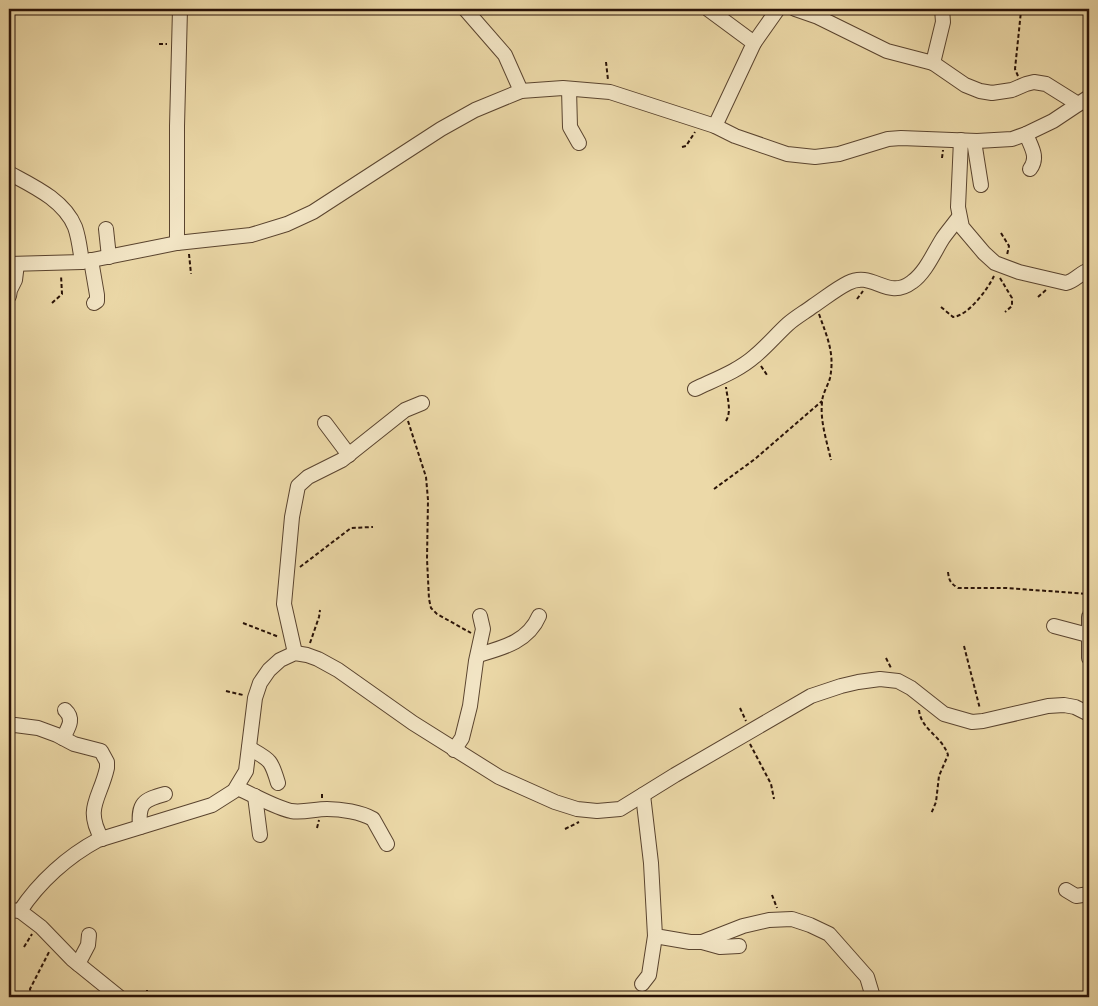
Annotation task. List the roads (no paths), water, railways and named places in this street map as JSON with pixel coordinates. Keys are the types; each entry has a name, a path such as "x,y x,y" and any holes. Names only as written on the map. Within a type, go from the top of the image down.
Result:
{"street":[{"path":"180,9 177,126 182,242"},
{"path":"465,9 505,55 521,91"},
{"path":"708,9 754,43"},
{"path":"715,126 754,43 778,9"},
{"path":"795,9 818,17 887,51 933,63 965,85 992,93 1012,90 1034,82 1046,84 1084,100"},
{"path":"933,63 943,22 942,9"},
{"path":"569,89 570,127 578,143"},
{"path":"9,296 15,280 13,264 86,261 182,242 251,235 300,219 442,129 475,110 521,91 569,89 610,92 701,121 735,136 786,154 815,157 839,154 888,139 999,141 1026,134 1053,121 1084,100"},
{"path":"1026,134 1035,158 1034,164 1030,169"},
{"path":"968,140 982,186"},
{"path":"968,140 958,207 959,217 962,227 984,254 998,268 1066,283 1071,282 1079,274 1089,270"},
{"path":"9,173 48,196 66,212 75,227 98,295 97,301 94,303"},
{"path":"695,389 725,375 755,356 790,322 850,282 860,278 869,279 878,285 902,289 913,282 959,217"},
{"path":"106,229 109,257"},
{"path":"422,402 405,410 342,460 308,477 298,486 292,517 284,604 298,650 331,666 454,750 499,777 577,809 609,811 620,809 811,696 858,682 892,679 911,688 944,714 972,722 1048,706 1064,705 1075,707 1089,714"},
{"path":"325,423 349,455"},
{"path":"454,750 462,738 466,727 483,629 480,616"},
{"path":"478,655 504,647 523,638 532,630 539,616"},
{"path":"1089,617 1089,658"},
{"path":"1054,626 1088,635"},
{"path":"119,997 78,964 41,927 14,910 68,859 84,848 102,839 212,805 225,798 237,788 246,771 255,698 260,683 269,670 280,660 298,650"},
{"path":"64,738 70,722 69,714 65,710"},
{"path":"9,727 16,725 38,728 74,744 101,751 105,756 107,768 93,815 96,828 102,839"},
{"path":"249,748 268,758 278,783"},
{"path":"237,788 288,810 327,809 368,816 373,819 387,844"},
{"path":"140,827 139,815 146,800 165,794"},
{"path":"642,984 649,975 655,936 651,863 643,794"},
{"path":"255,796 260,835"},
{"path":"1066,890 1076,896 1089,894"},
{"path":"702,942 743,926 769,920 792,919 829,934 867,978 872,997"},
{"path":"78,964 88,945 89,935"},
{"path":"655,936 690,942 702,942 720,947 739,946"}]}
